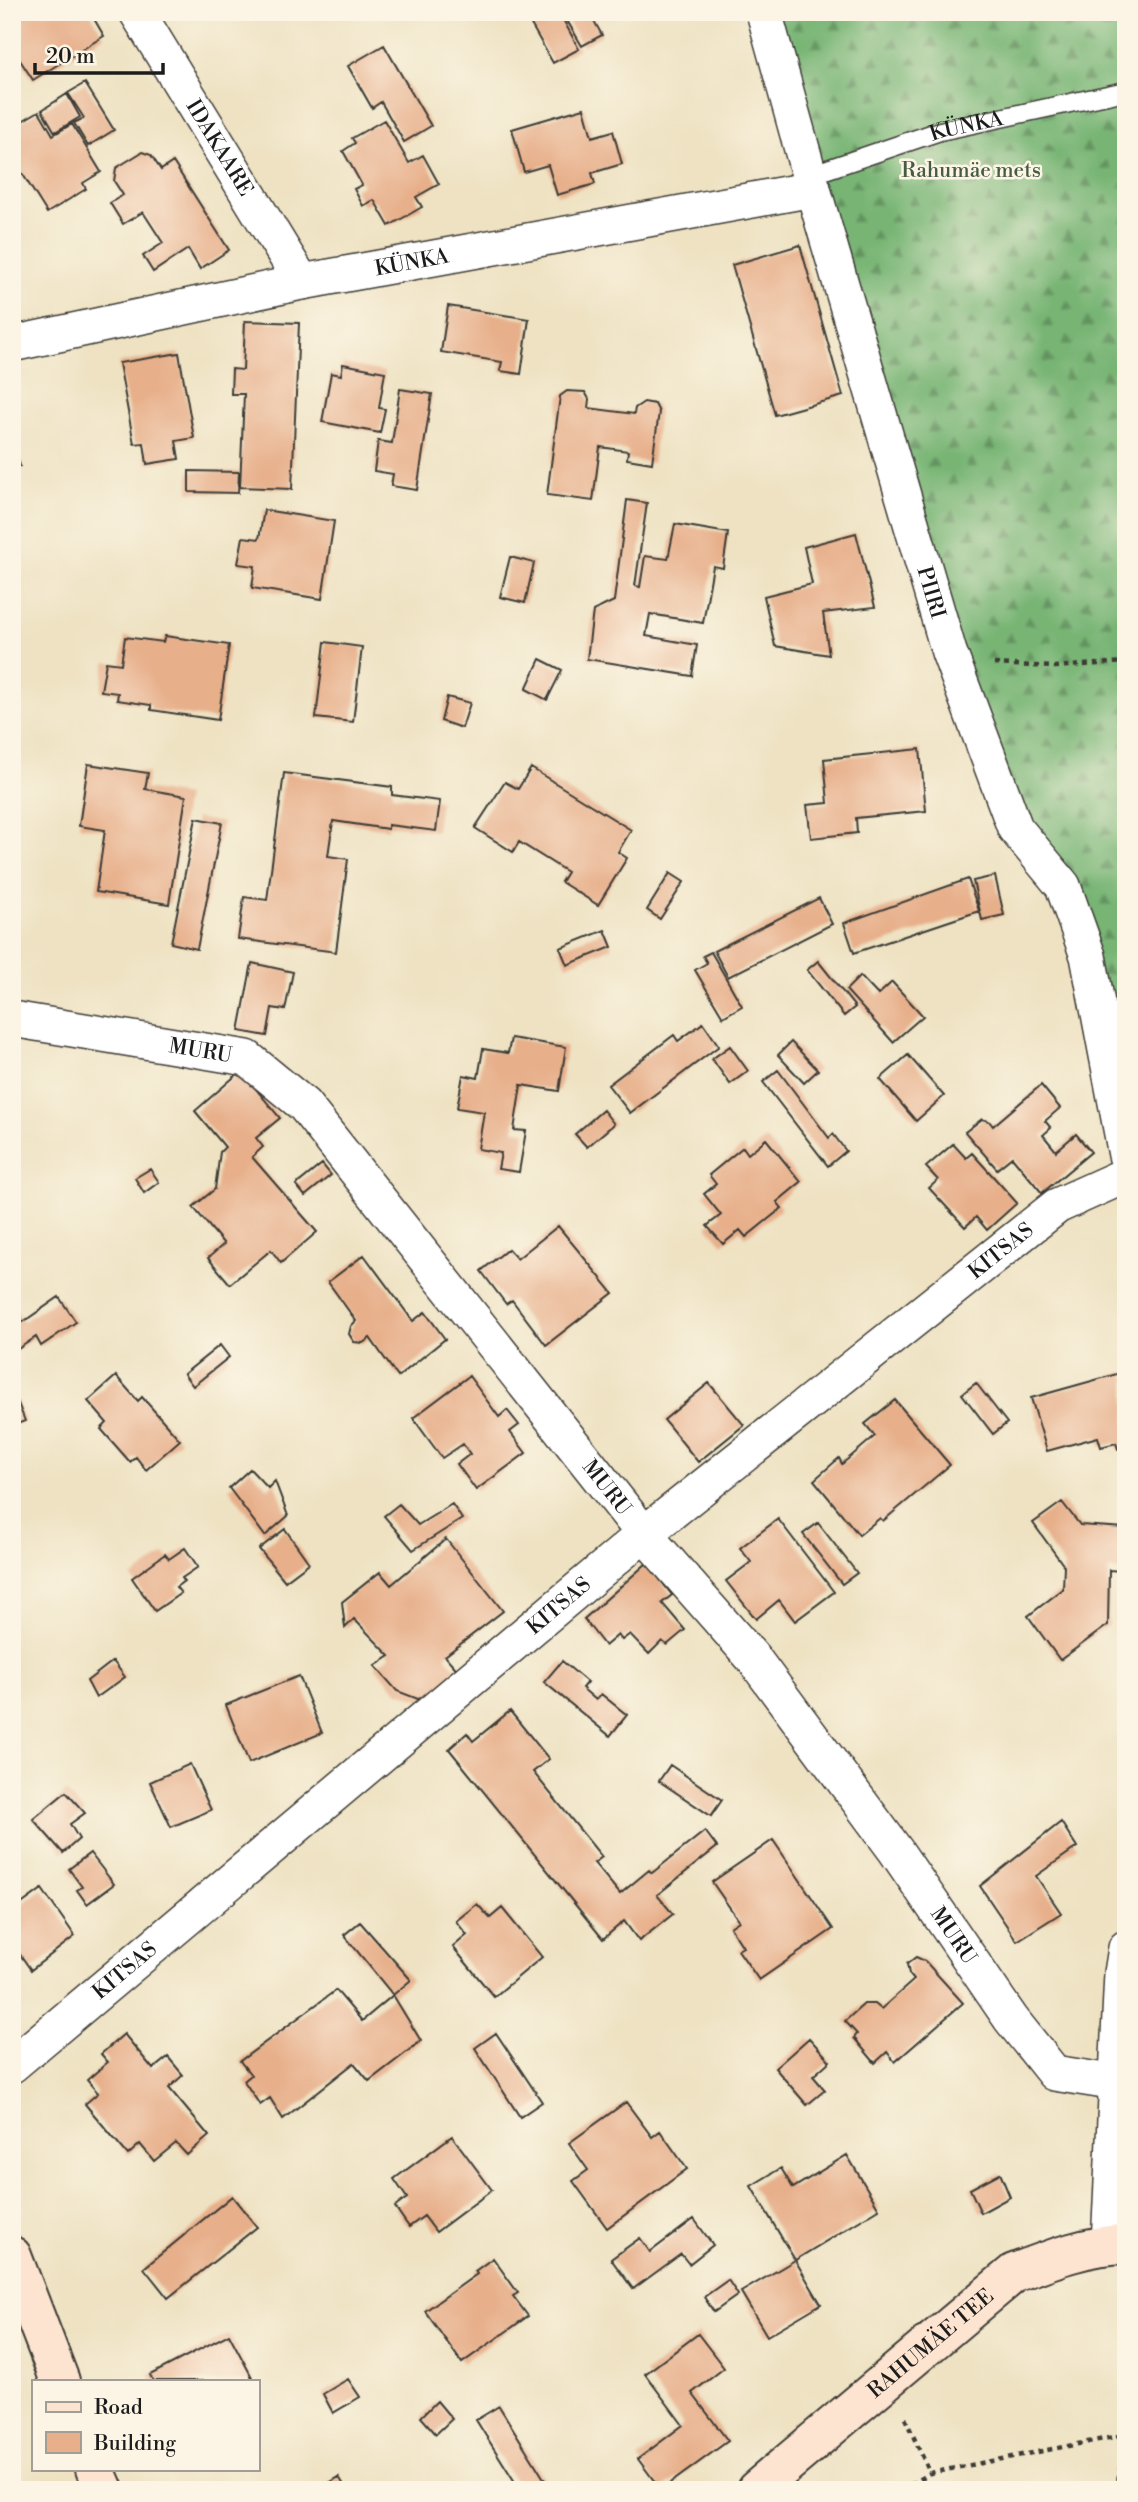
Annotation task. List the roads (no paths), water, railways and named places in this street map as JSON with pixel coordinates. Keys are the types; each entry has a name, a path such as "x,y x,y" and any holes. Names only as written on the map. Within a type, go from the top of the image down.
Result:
{"street":[{"name":"IDAKAARE","path":"137,12 302,282"},
{"name":"PIIRI","path":"764,12 954,666 1015,828 1063,886 1088,956 1126,1155"},
{"name":"KÜNKA","path":"12,344 302,282 812,182"},
{"name":"MURU","path":"12,1019 247,1058 304,1105 644,1534 753,1658 896,1851 1012,2020 1054,2073 1117,2083"},
{"name":"KITSAS","path":"12,2064 644,1534 1057,1206 1126,1175"},
{"path":"1117,2244 1117,2083 1122,1972 1126,1948"},
{"name":"RAHUMÄE TEE","path":"756,2490 1014,2273 1064,2254 1117,2244"},
{"path":"12,2256 60,2380"},
{"path":"95,2470 104,2490"}],"lane":[{"name":"KÜNKA","path":"812,182 940,131 1126,90"}],"park label":[{"name":"Rahumäe mets","path":"971,170"}]}
